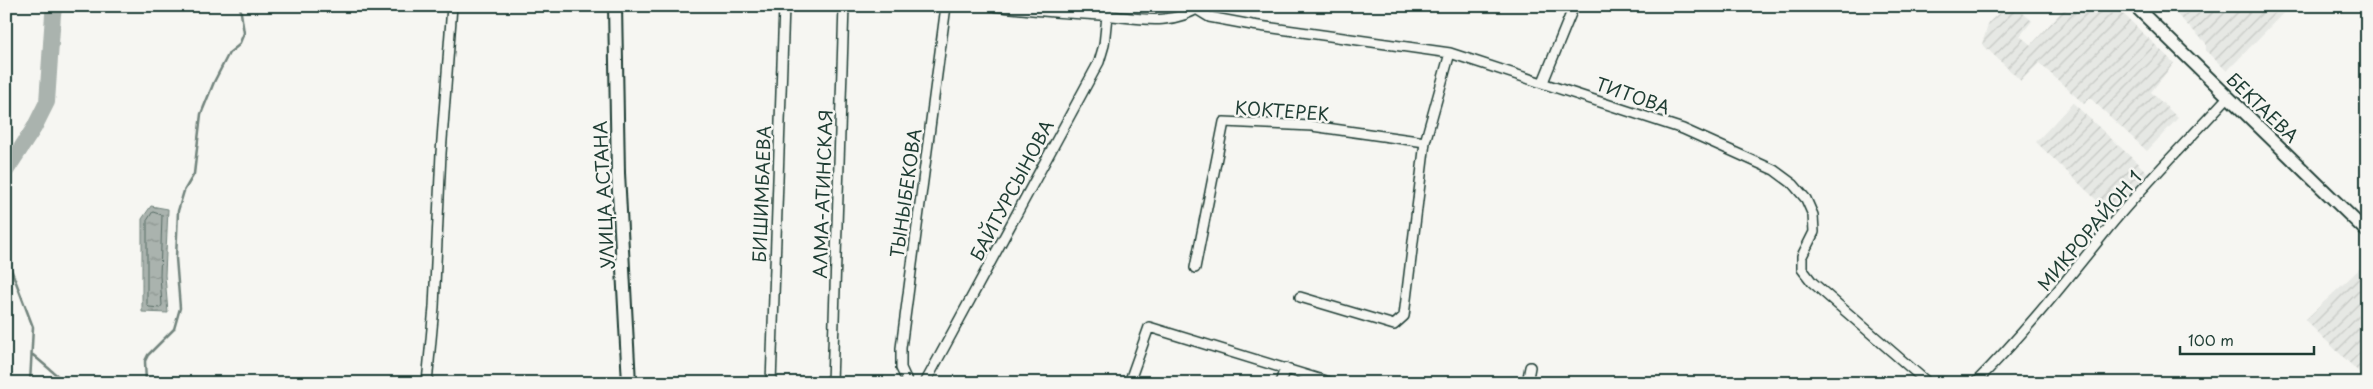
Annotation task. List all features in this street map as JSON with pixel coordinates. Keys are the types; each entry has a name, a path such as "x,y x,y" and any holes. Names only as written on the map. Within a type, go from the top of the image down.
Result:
{"main road":[{"name":"УЛИЦА АСТАНА","path":"615,6 618,173 629,383"}],"street":[{"path":"427,383 434,307 441,153 452,6"},
{"name":"БИШИМБАЕВА","path":"771,383 784,6"},
{"name":"АЛМА-АТИНСКАЯ","path":"832,383 844,6"},
{"name":"ТЫНЫБЕКОВА","path":"908,383 901,368 901,348 946,6"},
{"path":"992,6 1108,11 1136,20 1178,17 1199,8"},
{"path":"1543,82 1574,6"},
{"name":"БЕКТАЕВА","path":"2135,6 2227,98 2367,232"},
{"name":"ТИТОВА","path":"1199,8 1209,17 1252,25 1450,53 1683,129 1774,170 1789,179 1806,199 1813,215 1814,232 1802,256 1802,269 1812,282 1928,383"},
{"name":"БАЙТУРСЫНОВА","path":"926,383 1099,62 1104,45 1108,11"},
{"path":"1300,297 1394,324 1404,316 1425,142 1450,53"},
{"name":"МИКРОРАЙОН 1","path":"1975,383 1998,360 2061,288 2101,236 2227,98"},
{"name":"КОКТЕРЕК","path":"1195,268 1224,122 1312,126 1425,142"},
{"path":"1129,383 1148,327 1332,383"},
{"path":"1527,383 1530,367"},
{"path":"1280,383 1285,368"}],"shaded area":[{"path":"2007,6 2015,6 2032,21 2020,36 2031,45 2067,6 2115,6 2174,63 2151,92 2178,118 2147,151 2090,98 2084,104 2039,63 2021,81 1982,44 1989,22"},
{"path":"2168,6 2290,6 2227,71 2206,51 2206,43"},
{"path":"2073,103 2148,173 2112,215 2036,142"},
{"path":"2367,262 2367,380 2305,320"}],"water":[{"path":"151,206 168,209 165,275 168,313 142,312 142,219"}],"waterway":[{"path":"6,171 34,128 47,102 55,6"},
{"path":"146,383 145,361 148,355 174,329 180,308 176,258 178,211 184,191 194,174 201,114 214,82 229,53 239,45 244,33 240,6"},
{"path":"6,256 33,327 30,383"},
{"path":"33,355 66,383"}]}
